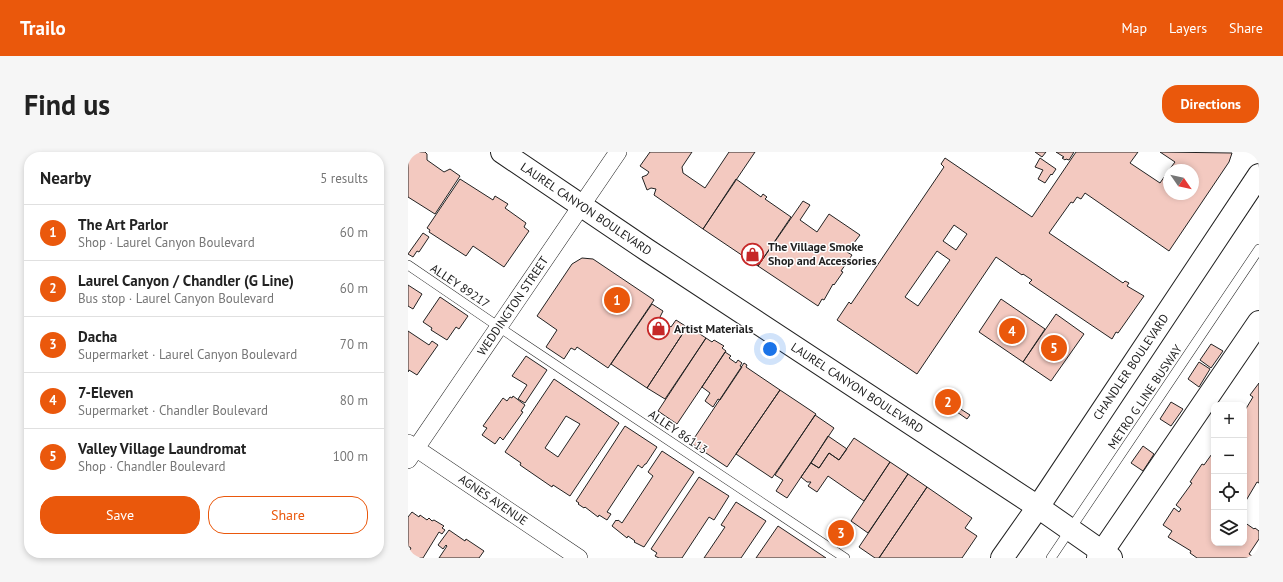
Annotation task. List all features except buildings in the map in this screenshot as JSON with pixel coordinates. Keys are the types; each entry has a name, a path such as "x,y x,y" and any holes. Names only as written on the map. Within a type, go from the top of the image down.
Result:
{"street":[{"name":"LAUREL CANYON BOULEVARD","path":"502,152 581,206 1038,507 1104,556"},
{"name":"WEDDINGTON STREET","path":"411,450 498,327 618,152"},
{"name":"CHANDLER BOULEVARD","path":"1002,558 1038,507 1259,176"},
{"path":"1104,556 1259,322"},
{"name":"AGNES AVENUE","path":"411,450 579,558"}],"lane":[{"name":"METRO G LINE BUSWAY","path":"1051,558 1259,249"},
{"name":"ALLEY 89217","path":"408,265 498,327"},
{"name":"ALLEY 86113","path":"498,327 845,558"}],"place":[{"name":"The Village Smoke Shop and Accessories","path":"753,254"},
{"name":"The Art Parlor","path":"617,300"},
{"name":"Artist Materials","path":"659,329"},
{"name":"7-Eleven","path":"1012,331"},
{"name":"Valley Village Laundromat","path":"1054,348"},
{"name":"Laurel Canyon / Chandler (G Line)","path":"948,402"},
{"name":"Dacha","path":"841,533"}]}
